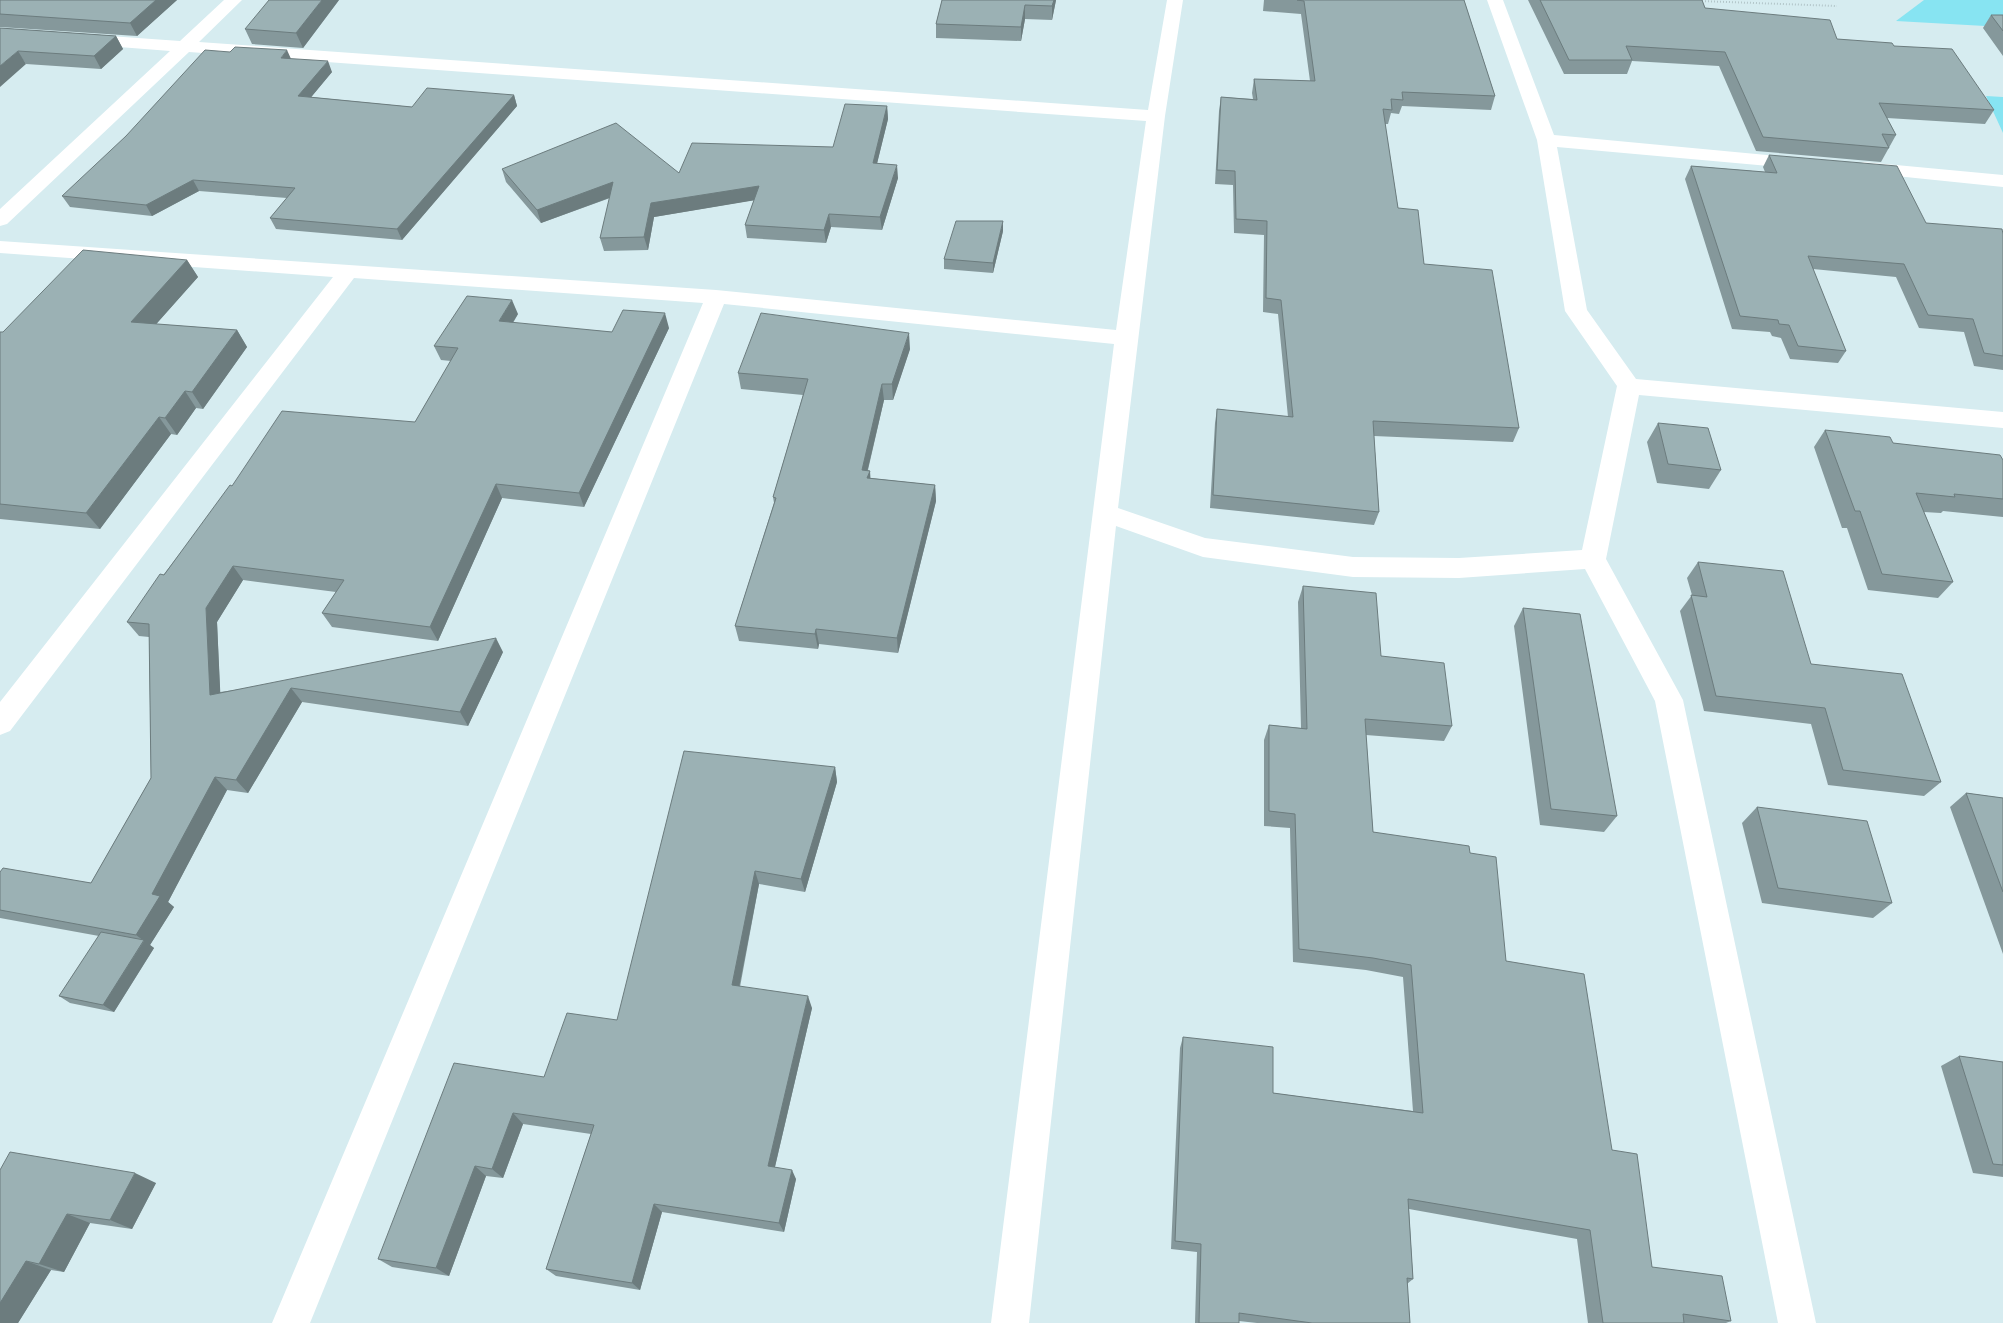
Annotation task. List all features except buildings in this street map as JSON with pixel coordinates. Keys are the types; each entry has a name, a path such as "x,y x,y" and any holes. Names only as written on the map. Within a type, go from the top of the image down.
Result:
{"street":[{"path":"0,220 234,0"},
{"path":"1010,1323 1126,338 1156,116 1175,0"},
{"path":"1495,0 1546,140 1576,311 1629,386 1593,559 1670,700 1797,1323"},
{"path":"68,38 1156,116"},
{"path":"1546,140 1824,165"},
{"path":"1844,166 2003,181"},
{"path":"0,248 716,297 1126,338"},
{"path":"0,723 348,272"},
{"path":"291,1323 716,297"},
{"path":"1629,386 2003,420"},
{"path":"1106,513 1203,547 1353,567 1459,568 1593,559"}],"path":[{"path":"1694,1 1836,6"}],"shaded area":[{"path":"1924,0 2003,0 2003,27 1896,21"},
{"path":"1986,96 2003,97 2003,133"}]}
